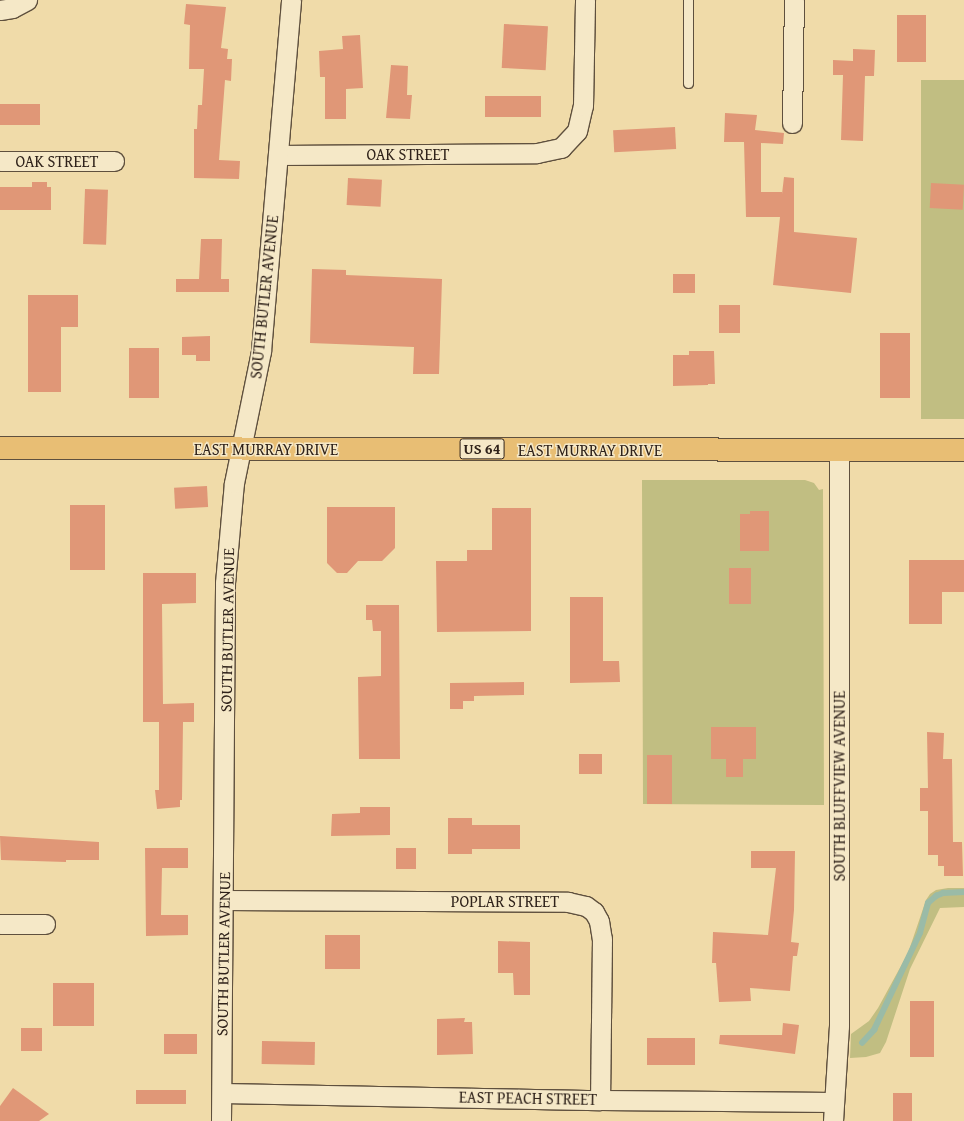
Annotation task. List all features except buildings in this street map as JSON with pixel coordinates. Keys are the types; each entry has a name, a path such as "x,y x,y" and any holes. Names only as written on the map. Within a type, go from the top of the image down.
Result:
{"highway":[{"name":"EAST MURRAY DRIVE","path":"0,448 964,450"}],"street":[{"path":"0,10 12,8 28,0"},
{"name":"SOUTH BUTLER AVENUE","path":"222,1121 225,583 234,483 261,351 291,0"},
{"name":"OAK STREET","path":"278,155 537,153 561,148 577,131 583,106 585,0"},
{"path":"792,123 794,0"},
{"name":"OAK STREET","path":"0,161 114,161"},
{"name":"SOUTH BLUFFVIEW AVENUE","path":"833,1121 839,1026 839,450"},
{"name":"POPLAR STREET","path":"224,900 568,902 586,906 594,912 599,921 602,939 600,1100"},
{"path":"0,924 45,924"},
{"name":"EAST PEACH STREET","path":"222,1093 600,1100 833,1102"}],"lane":[{"path":"688,0 688,83"}],"shaded area":[{"path":"921,80 964,80 964,419 921,419"},
{"path":"642,480 805,480 814,483 819,490 823,489 824,805 643,804"},
{"path":"964,888 964,907 940,908 910,969 886,1042 880,1053 866,1057 850,1058 851,1034 869,1021 878,1008 908,953 926,900 930,894 936,890"}],"waterway":[{"path":"862,1043 874,1030 920,933 928,903 936,896 943,893 964,892"}]}
